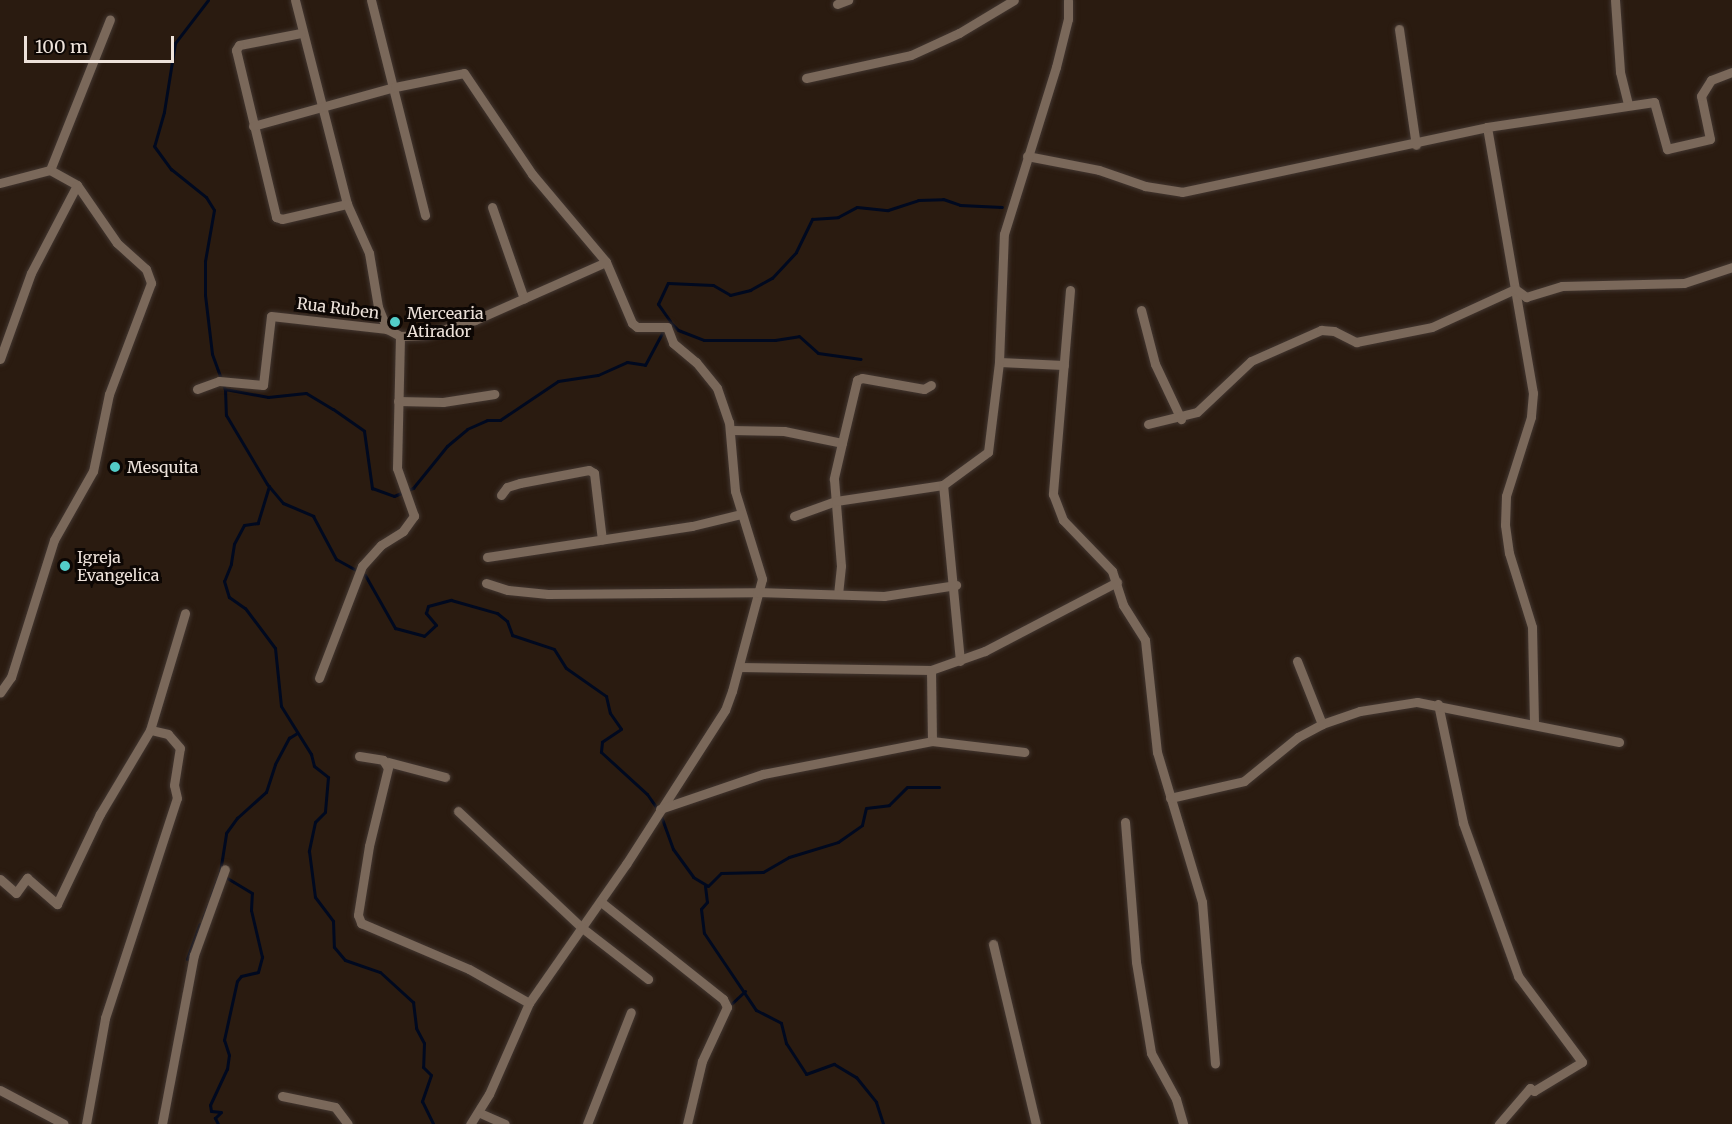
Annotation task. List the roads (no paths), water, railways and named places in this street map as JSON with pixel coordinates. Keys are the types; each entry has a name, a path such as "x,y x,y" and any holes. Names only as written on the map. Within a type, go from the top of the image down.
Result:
{"street":[{"name":"Rua Ruben","path":"294,0 347,204 369,252 378,308 387,329"},
{"path":"371,0 425,215"},
{"path":"837,4 848,0"},
{"path":"806,78 911,56 959,33 1014,0"},
{"path":"794,516 836,501 943,486 987,452 999,362 1004,234 1056,66 1068,20 1068,0"},
{"path":"1616,0 1620,72 1628,104"},
{"path":"50,170 110,19"},
{"path":"1399,29 1416,145"},
{"path":"302,33 239,45 236,50 276,217 285,218 347,204"},
{"path":"1027,156 1099,170 1145,186 1182,192 1416,145 1487,127 1628,104 1654,102 1667,149 1710,139 1701,96 1711,80 1732,72"},
{"path":"253,126 322,110 394,87 464,73 532,174 606,262 632,323 637,327 667,327 673,343 696,362 717,388 731,430 735,491 760,566 762,579 740,667 725,710 601,902 529,1003 480,1113 470,1124"},
{"path":"1487,127 1533,393 1529,426 1506,496 1505,525 1509,553 1532,627 1534,723"},
{"path":"0,183 50,170 77,185 117,243 146,268 151,283 110,394 93,471 54,540 11,677 0,693"},
{"path":"0,359 31,273 77,185"},
{"path":"492,207 524,298"},
{"path":"387,329 400,336 450,328 606,262"},
{"path":"1515,289 1526,297 1562,286 1684,283 1732,267"},
{"path":"1148,424 1181,419 1197,412 1251,361 1297,338 1328,330 1356,342 1432,327 1515,289"},
{"path":"1070,290 1053,485 1056,506 1064,520 1099,553 1117,582 1123,605 1145,640 1157,752 1202,902 1215,1063"},
{"path":"1141,310 1155,364 1181,419"},
{"name":"Rua Ruben","path":"196,389 219,381 263,385 271,315 387,329"},
{"path":"319,678 362,566 381,544 402,531 414,516 398,468 400,336"},
{"path":"999,362 1064,365"},
{"path":"838,594 841,566 834,479 857,380 862,378 924,389 931,385"},
{"path":"398,401 443,402 494,394"},
{"path":"731,430 784,431 842,443"},
{"path":"501,495 507,488 520,483 589,470 594,473 602,540"},
{"path":"943,486 956,585 960,661"},
{"path":"487,557 692,526 741,514"},
{"path":"740,667 931,670 960,661 1117,582"},
{"path":"486,584 508,590 548,594 757,592 884,596 956,585"},
{"path":"0,879 16,893 27,878 57,904 100,814 150,730 184,613"},
{"path":"1297,662 1322,724"},
{"path":"931,670 932,741"},
{"path":"1170,798 1244,781 1298,737 1322,724 1360,711 1417,702 1534,723 1619,742"},
{"path":"1438,704 1463,823 1518,976 1582,1062 1534,1091 1530,1088 1499,1124"},
{"path":"86,1124 105,1018 177,798 174,785 180,748 168,734 150,730"},
{"path":"660,809 763,774 932,741 1024,753"},
{"path":"359,756 445,777"},
{"path":"388,762 369,846 358,915 362,923 469,969 529,1003"},
{"path":"458,811 581,927 648,979"},
{"path":"1125,822 1136,963 1151,1053 1176,1099 1183,1124"},
{"path":"162,1124 194,955 225,869"},
{"path":"601,902 723,999 727,1007 702,1061 687,1124"},
{"path":"993,944 1036,1124"},
{"path":"587,1124 631,1012"},
{"path":"0,1090 63,1124"},
{"path":"282,1096 335,1107 348,1124"},
{"path":"480,1113 505,1124"}],"waterway":[{"path":"208,0 175,43 164,112 154,146 171,169 206,197 214,210 205,261 205,295 212,354 225,389 268,397 306,393 333,409 364,431 372,488 394,496 413,488 447,446 467,429 487,420 500,420 558,381 598,375 627,362 645,365 664,330"},
{"path":"670,321 658,304 668,283 713,285 730,295 750,290 772,278 796,252 812,219 838,217 857,207 888,210 918,200 943,199 960,205 1002,207"},
{"path":"668,325 670,322 678,330 704,340 775,340 799,336 818,353 861,359"},
{"path":"225,389 226,415 267,484 283,503 313,516 336,559 365,575 395,628 424,636 436,625 426,613 428,606 451,600 497,613 507,621 512,635 554,649 566,668 606,696 610,713 621,729 602,742 601,752 647,794 658,810"},
{"path":"269,486 258,523 244,525 234,544 231,564 224,581 229,597 245,608 275,648 281,706 311,754 314,766 328,777 325,812 315,822 309,851 315,897 333,921 334,947 345,960 380,972 413,1002 416,1028 424,1043 423,1067 431,1075 422,1101 433,1124"},
{"path":"220,872 226,833 237,818 266,792 275,764 289,738 297,733"},
{"path":"661,816 673,849 693,877 708,886 721,873 763,872 789,857 838,842 862,825 866,808 889,805 907,787 939,787"},
{"path":"211,896 220,873"},
{"path":"218,1124 215,1118 221,1112 211,1111 210,1105 227,1069 229,1055 224,1040 237,981 241,976 258,972 262,957 251,910 252,893 225,877"},
{"path":"705,886 707,902 701,909 704,933 756,1010 781,1023 786,1043 806,1074 834,1064 856,1077 876,1102 883,1124"},
{"path":"203,918 208,905"},
{"path":"187,959 200,924"},
{"path":"729,1006 745,991"}],"place":[{"name":"Mercearia Atirador","path":"395,322"},
{"name":"Mesquita","path":"115,467"},
{"name":"Igreja Evangelica","path":"65,566"}]}
